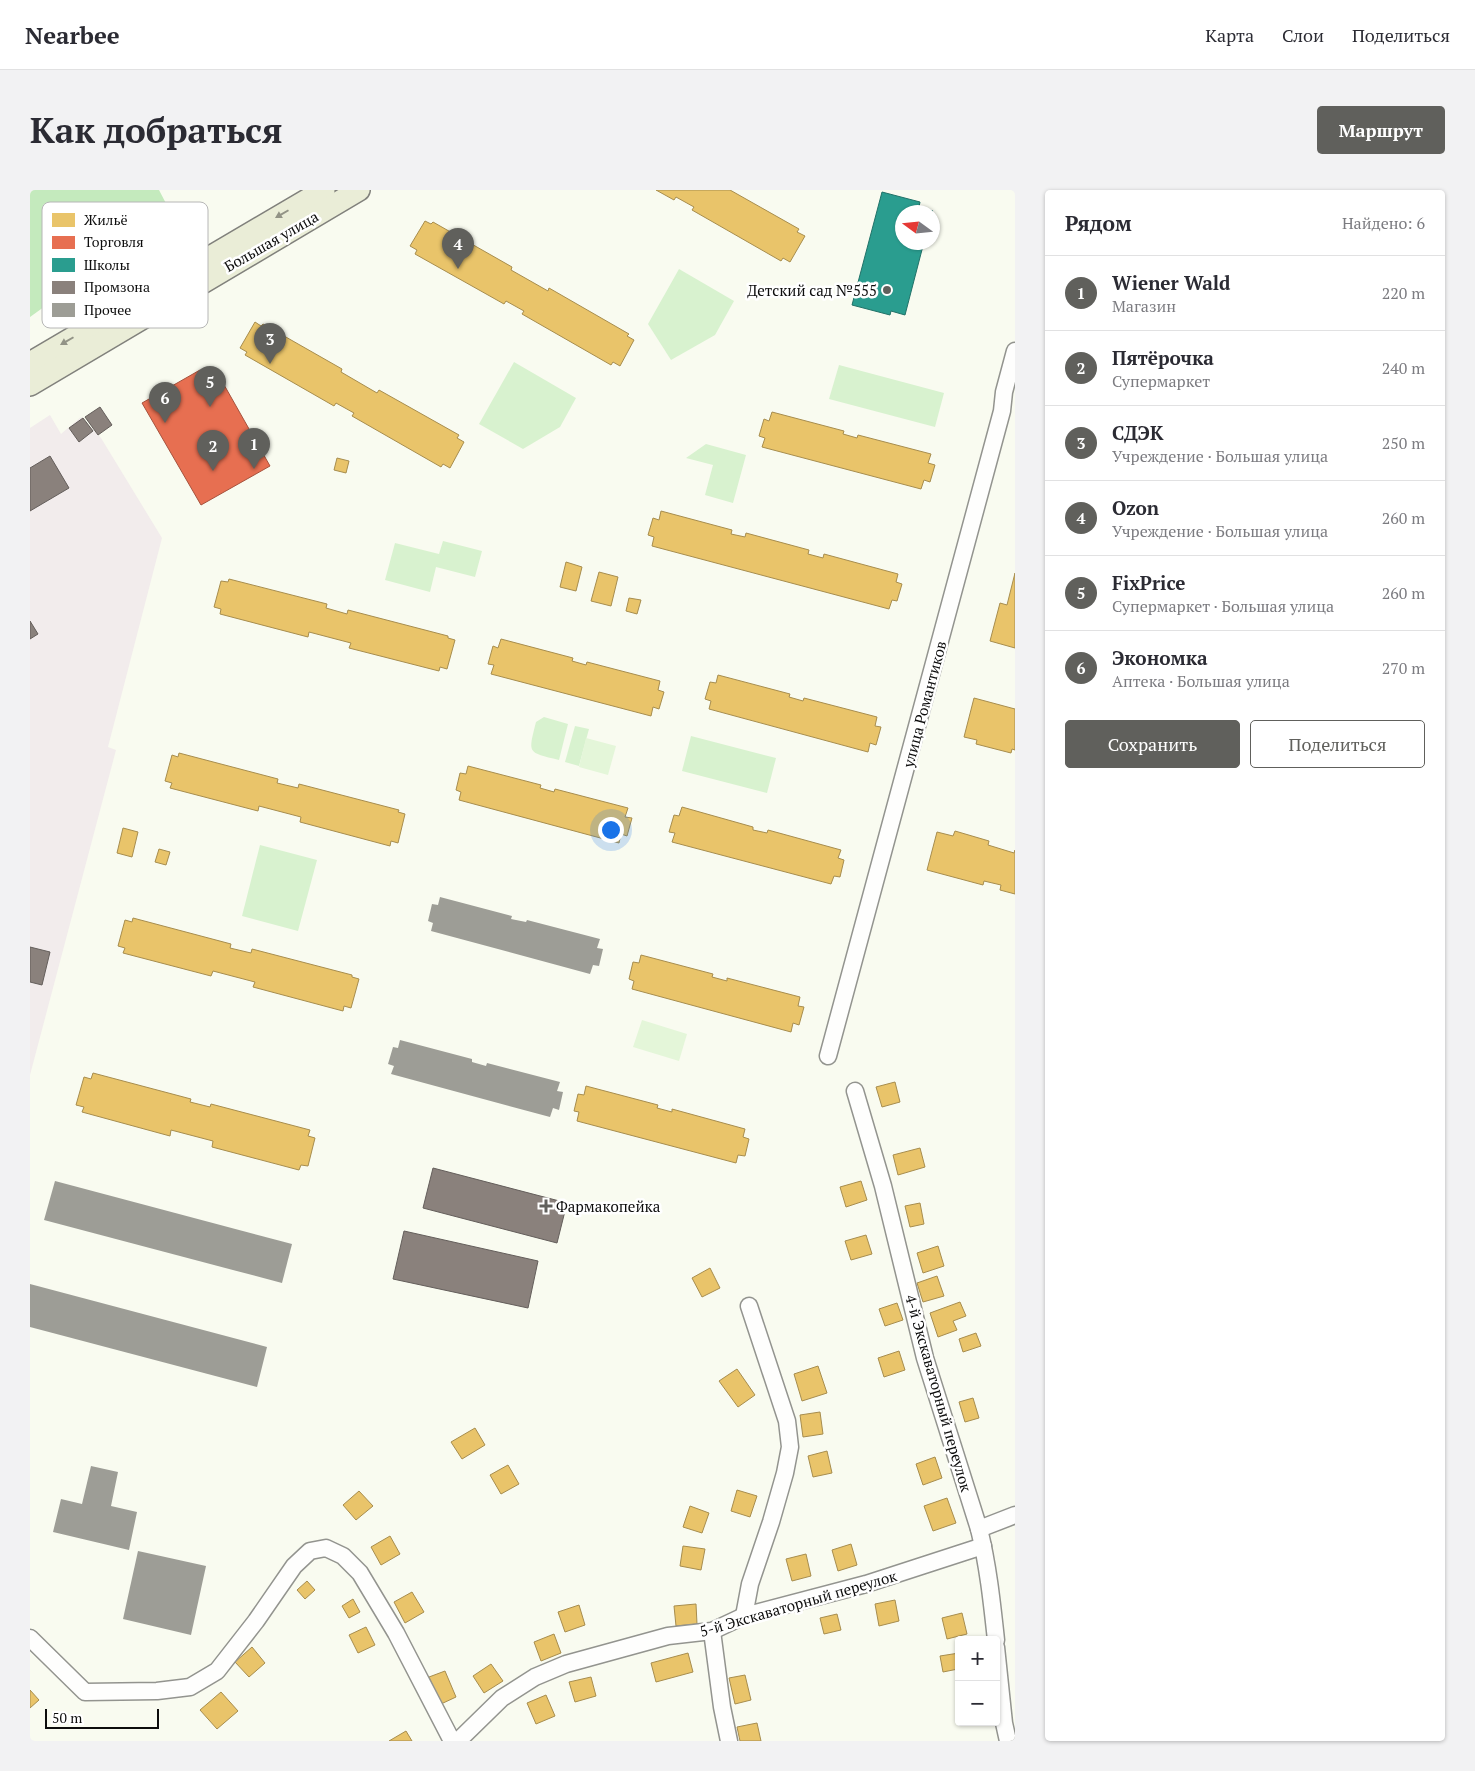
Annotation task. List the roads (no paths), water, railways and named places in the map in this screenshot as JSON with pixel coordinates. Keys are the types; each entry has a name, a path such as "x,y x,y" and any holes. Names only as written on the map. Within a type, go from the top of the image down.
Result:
{"main road":[{"name":"Большая улица","path":"208,267 328,198 358,190"},
{"name":"Большая улица","path":"208,274 233,253"},
{"name":"Большая улица","path":"30,363 95,328"},
{"name":"Большая улица","path":"30,384 125,328"}],"street":[{"name":"улица Романтиков","path":"828,1056 1000,420 1004,392 1015,352"},
{"name":"4-й Экскаваторный переулок","path":"855,1091 883,1186 925,1358 979,1529 995,1636"},
{"path":"744,1616 750,1584 771,1522 790,1447 787,1421 750,1306"},
{"path":"979,1529 1015,1515"},
{"name":"5-й Экскаваторный переулок","path":"458,1741 502,1698 535,1677 566,1664 668,1636 712,1631 744,1616 866,1584 983,1546"},
{"path":"30,1638 85,1692 157,1691 190,1687 216,1670 256,1621 294,1566 310,1550 326,1548 343,1556 360,1573 396,1633 452,1741"},
{"path":"712,1631 722,1707 729,1741"},
{"path":"1000,1681 1008,1741"}],"place":[{"name":"Ozon","path":"458,269"},
{"name":"Детский сад №555","path":"887,290"},
{"name":"СДЭК","path":"270,364"},
{"name":"FixPrice","path":"210,407"},
{"name":"Экономка","path":"165,423"},
{"name":"Wiener Wald","path":"254,469"},
{"name":"Пятёрочка","path":"213,471"},
{"name":"Фармакопейка","path":"546,1206"}]}
